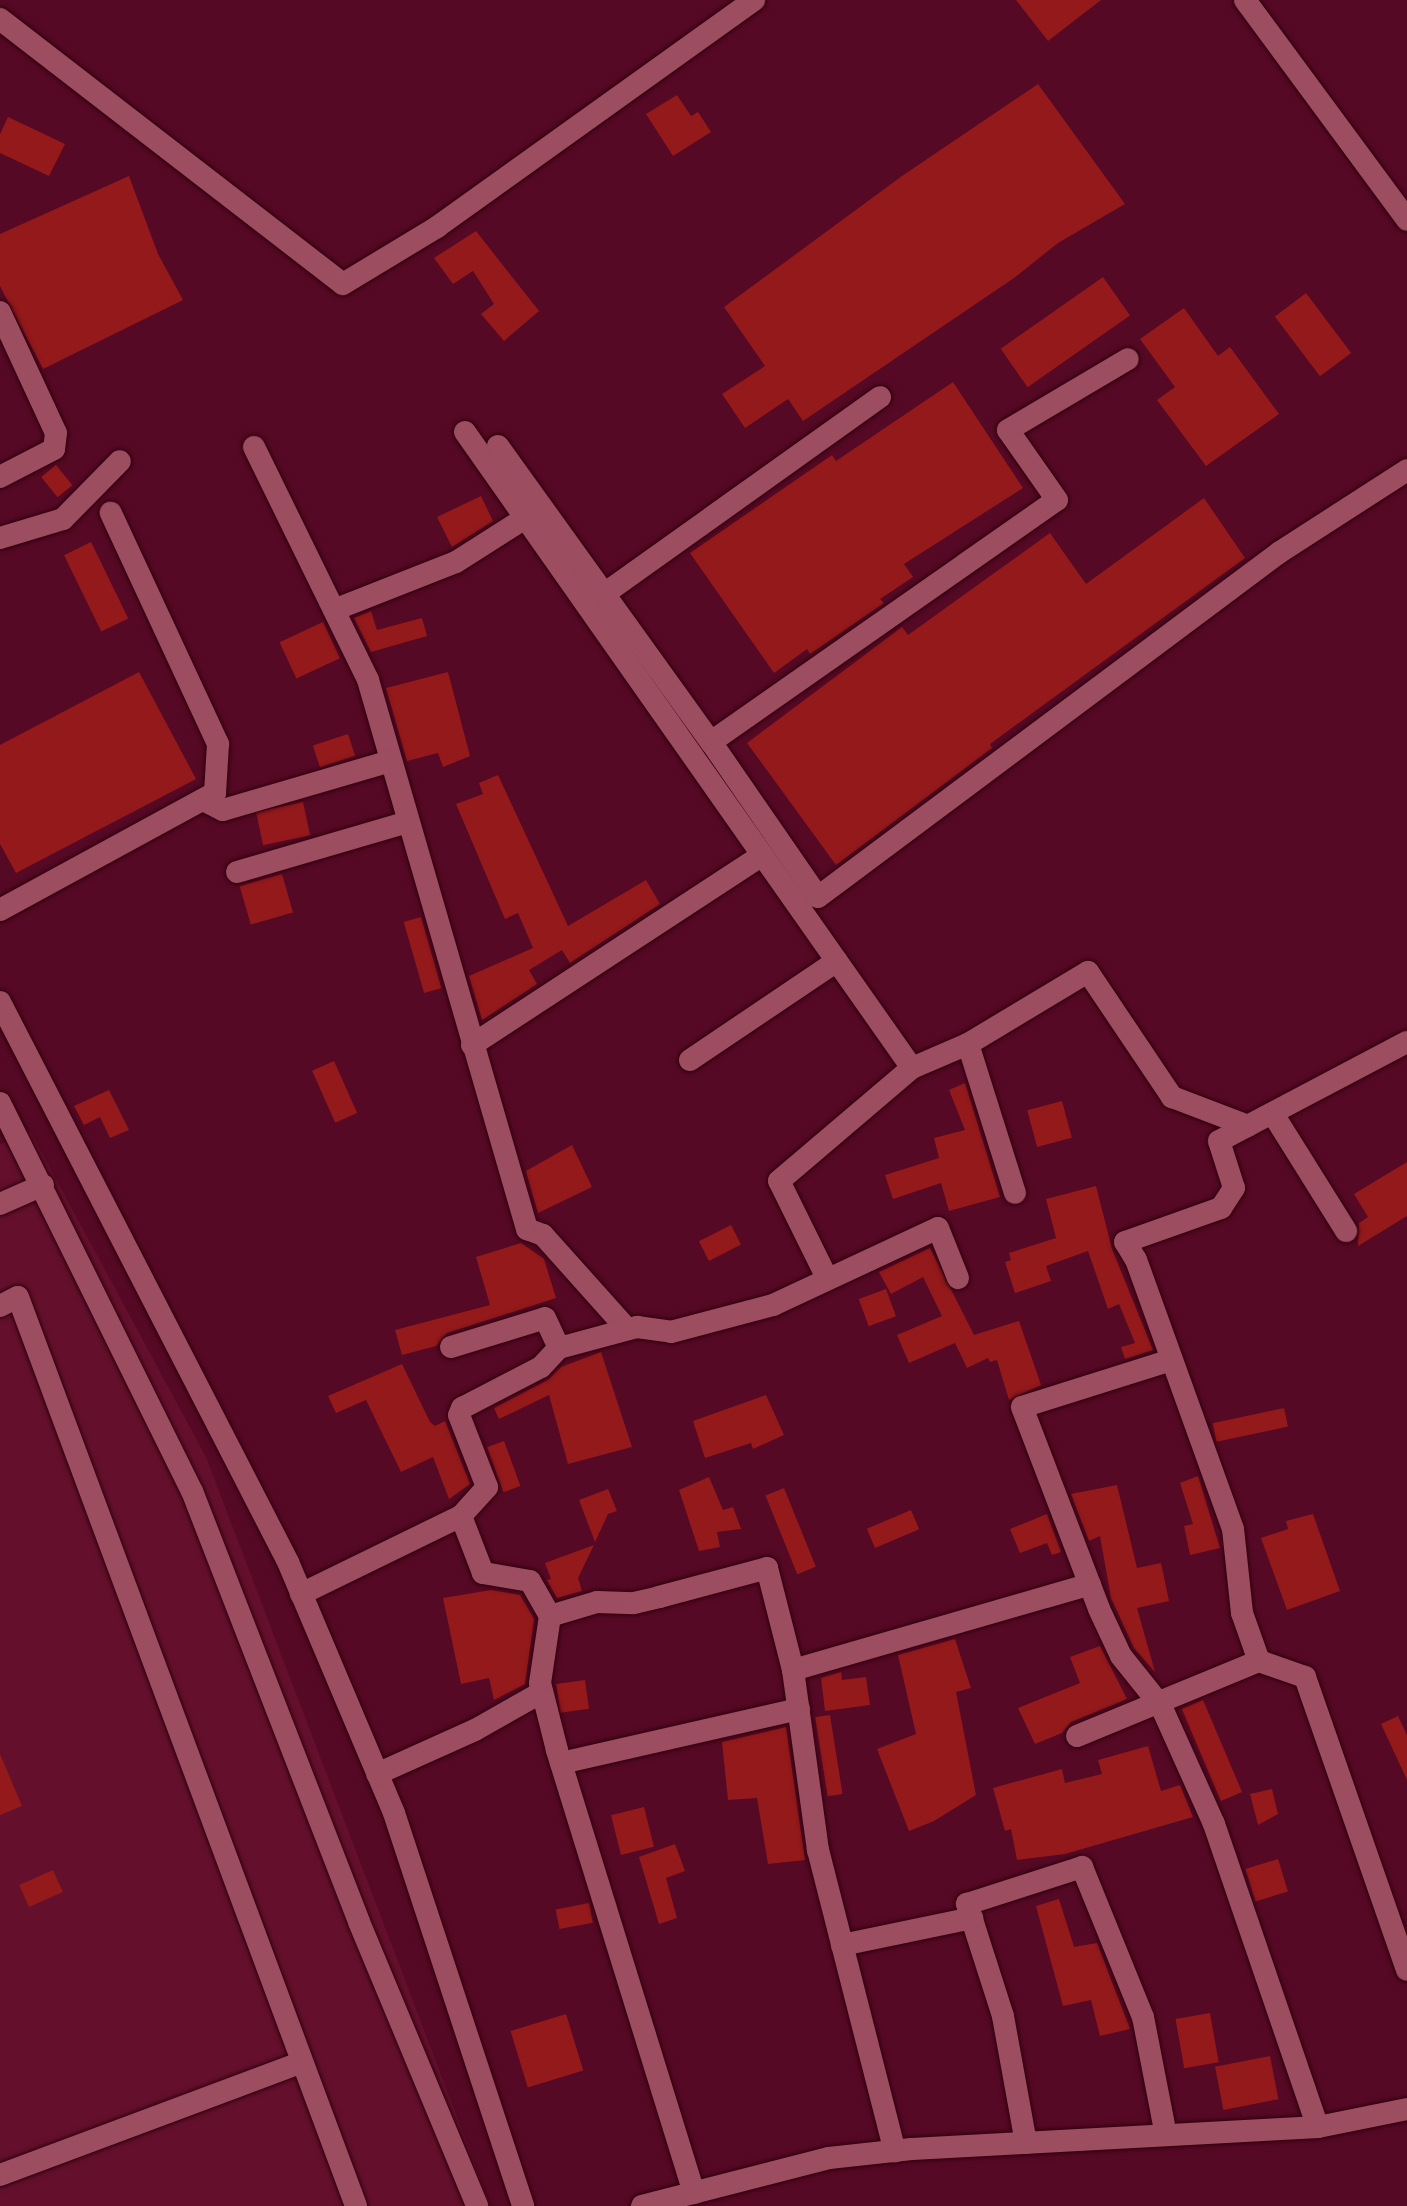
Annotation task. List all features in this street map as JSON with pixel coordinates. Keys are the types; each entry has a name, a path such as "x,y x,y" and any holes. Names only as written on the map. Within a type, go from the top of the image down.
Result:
{"street":[{"path":"0,19 343,284 453,216 754,0"},
{"path":"1245,0 1407,220"},
{"path":"0,312 56,434 54,450 0,477"},
{"path":"711,742 1057,500 1008,430 1128,359"},
{"path":"604,594 880,398"},
{"path":"465,432 912,1068"},
{"path":"498,446 818,898 1280,552 1407,470"},
{"path":"254,448 368,680 527,1228 543,1235 627,1329"},
{"path":"0,538 63,520 120,461"},
{"path":"0,910 215,794 218,744 111,513"},
{"path":"334,610 456,562 525,518"},
{"path":"203,800 224,810 391,761"},
{"path":"238,872 408,822"},
{"path":"472,1045 762,855"},
{"path":"690,1060 837,960"},
{"path":"827,1278 779,1181 912,1068 968,1044 1088,972 1172,1097 1248,1126"},
{"path":"0,1002 54,1100 301,1594 378,1774 523,2206"},
{"path":"1259,1661 1244,1623 1233,1529 1136,1260 1125,1242 1221,1208 1234,1188 1220,1141 1407,1042"},
{"path":"968,1044 1015,1194"},
{"path":"0,1103 192,1491 358,1922 477,2206"},
{"path":"1273,1114 1346,1231"},
{"path":"0,1204 43,1185"},
{"path":"301,1594 461,1516 487,1487 459,1415 462,1408 540,1367 559,1348 627,1329 671,1332 773,1306 938,1228 958,1278"},
{"path":"0,1306 18,1297 356,2206"},
{"path":"451,1346 544,1318 559,1348"},
{"path":"1171,1360 1022,1407 1121,1656 1158,1702 1214,1824 1318,2127"},
{"path":"461,1516 483,1573 530,1581 550,1616 543,1642 542,1692 694,2192"},
{"path":"550,1616 597,1602 660,1597 767,1568 794,1670 818,1850 895,2150"},
{"path":"794,1670 1090,1584"},
{"path":"1078,1736 1259,1661 1306,1677 1407,1970"},
{"path":"378,1774 475,1730 542,1692"},
{"path":"561,1764 799,1709"},
{"path":"1026,2143 1003,2016 968,1904 1082,1867 1143,2017 1166,2135"},
{"path":"842,1945 972,1918"},
{"path":"0,2175 302,2062"},
{"path":"642,2206 829,2158 895,2150 1318,2127 1407,2109"}],"shaded area":[{"path":"30,1131 206,1457 491,2206 0,2206 0,1144"}],"building":[{"path":"1016,0 1101,0 1048,41"},
{"path":"1038,84 1125,204 1058,243 1014,278 803,421 788,399 745,428 722,394 765,366 724,307 902,176"},
{"path":"677,95 691,116 698,112 711,132 673,156 646,114"},
{"path":"8,117 65,144 49,176 0,153 0,134"},
{"path":"129,176 158,254 183,300 43,369 0,286 0,234"},
{"path":"476,231 539,311 504,341 481,314 494,304 473,271 453,284 434,258"},
{"path":"1103,277 1130,316 1028,387 1001,349"},
{"path":"1306,293 1351,353 1320,376 1275,316"},
{"path":"1184,308 1218,356 1230,347 1279,414 1206,466 1157,400 1175,387 1140,339"},
{"path":"953,382 1023,488 904,564 913,577 880,599 884,603 810,654 807,649 774,673 690,553 832,455 836,461"},
{"path":"56,465 72,485 58,497 41,477"},
{"path":"481,496 493,521 452,547 437,517"},
{"path":"1204,498 1245,558 990,744 992,748 836,865 747,743 902,627 908,635 1050,533 1086,584"},
{"path":"91,542 128,618 101,632 64,555"},
{"path":"371,611 377,630 422,618 427,636 371,652 354,618"},
{"path":"323,622 340,658 296,679 279,642"},
{"path":"139,672 196,779 16,873 0,844 0,745"},
{"path":"448,672 470,756 443,767 438,753 407,761 386,688"},
{"path":"348,734 355,756 320,767 313,745"},
{"path":"498,775 568,926 646,880 660,904 570,963 562,950 529,970 537,984 482,1020 469,976 533,948 518,913 505,919 456,804 483,794 479,783"},
{"path":"303,802 310,835 263,845 256,812"},
{"path":"282,874 293,912 251,925 240,886"},
{"path":"421,917 441,988 424,993 404,922"},
{"path":"334,1061 357,1113 335,1123 312,1071"},
{"path":"965,1083 1000,1197 949,1211 941,1183 893,1199 885,1175 939,1158 934,1138 965,1130 949,1090"},
{"path":"109,1090 129,1130 110,1138 100,1117 84,1125 74,1106"},
{"path":"1062,1101 1072,1138 1037,1147 1027,1110"},
{"path":"572,1145 592,1187 538,1213 526,1171"},
{"path":"1407,1162 1407,1216 1358,1246 1359,1223 1368,1217 1354,1194"},
{"path":"1096,1186 1112,1249 1153,1350 1125,1359 1121,1347 1135,1343 1119,1304 1108,1309 1088,1251 1046,1266 1051,1281 1015,1293 1005,1262 1011,1260 1009,1253 1056,1238 1046,1199"},
{"path":"731,1225 741,1245 709,1261 699,1241"},
{"path":"521,1243 544,1259 556,1298 447,1333 436,1346 402,1355 395,1330 490,1305 476,1257"},
{"path":"930,1248 974,1335 1019,1321 1041,1385 1009,1400 997,1360 990,1362 988,1358 967,1368 955,1343 909,1363 897,1335 942,1316 923,1277 891,1294 879,1272"},
{"path":"886,1289 896,1316 869,1326 859,1299"},
{"path":"601,1352 632,1447 568,1464 549,1395 499,1419 494,1408 548,1380 561,1367"},
{"path":"402,1364 430,1422 435,1426 445,1421 470,1484 449,1499 433,1457 401,1472 366,1400 336,1413 328,1396"},
{"path":"766,1395 784,1435 753,1449 751,1443 705,1458 693,1421"},
{"path":"1284,1408 1288,1427 1217,1442 1213,1423"},
{"path":"504,1441 520,1486 504,1492 487,1447"},
{"path":"1198,1476 1220,1548 1190,1555 1184,1526 1193,1524 1180,1483"},
{"path":"709,1477 723,1510 733,1507 741,1529 717,1532 720,1547 699,1551 679,1490"},
{"path":"1117,1485 1137,1568 1161,1563 1169,1601 1137,1608 1155,1672 1134,1648 1111,1598 1100,1536 1089,1541 1071,1494"},
{"path":"784,1488 816,1567 797,1574 765,1495"},
{"path":"608,1489 617,1511 608,1514 595,1542 579,1500"},
{"path":"911,1510 919,1529 875,1548 867,1529"},
{"path":"1047,1514 1061,1552 1052,1555 1047,1543 1020,1553 1010,1529"},
{"path":"1313,1514 1340,1591 1287,1610 1261,1538 1288,1529 1286,1521"},
{"path":"594,1545 578,1578 582,1591 557,1598 547,1580 551,1579 545,1563"},
{"path":"491,1590 520,1595 534,1619 525,1684 494,1700 489,1678 461,1684 443,1598"},
{"path":"955,1639 971,1688 956,1692 976,1795 934,1821 909,1831 877,1749 916,1734 898,1655"},
{"path":"1100,1646 1127,1699 1071,1722 1062,1733 1035,1744 1018,1708 1080,1683 1070,1657"},
{"path":"841,1672 842,1680 866,1677 870,1705 825,1711 821,1678"},
{"path":"585,1680 589,1709 560,1713 556,1684"},
{"path":"1203,1700 1242,1792 1221,1801 1182,1709"},
{"path":"830,1715 843,1794 828,1796 815,1717"},
{"path":"1398,1716 1407,1735 1407,1780 1381,1724"},
{"path":"786,1727 805,1860 768,1864 757,1798 728,1800 722,1742"},
{"path":"1148,1746 1161,1791 1180,1785 1193,1817 1065,1854 1017,1860 1011,1829 1005,1831 993,1788 1062,1769 1065,1783 1102,1774 1098,1760"},
{"path":"0,1754 22,1806 0,1815"},
{"path":"1272,1789 1278,1814 1258,1825 1250,1794"},
{"path":"644,1807 654,1847 621,1855 611,1815"},
{"path":"675,1844 685,1871 666,1878 677,1918 659,1924 639,1857"},
{"path":"1278,1859 1288,1892 1255,1901 1245,1869"},
{"path":"53,1870 63,1892 29,1907 19,1885"},
{"path":"1059,1899 1074,1947 1097,1943 1130,2029 1100,2036 1091,2000 1063,2006 1036,1906"},
{"path":"589,1903 593,1923 559,1929 556,1909"},
{"path":"1210,2013 1219,2062 1184,2068 1176,2019"},
{"path":"566,2014 583,2070 528,2087 511,2031"},
{"path":"1270,2056 1278,2099 1223,2110 1215,2067"}]}
